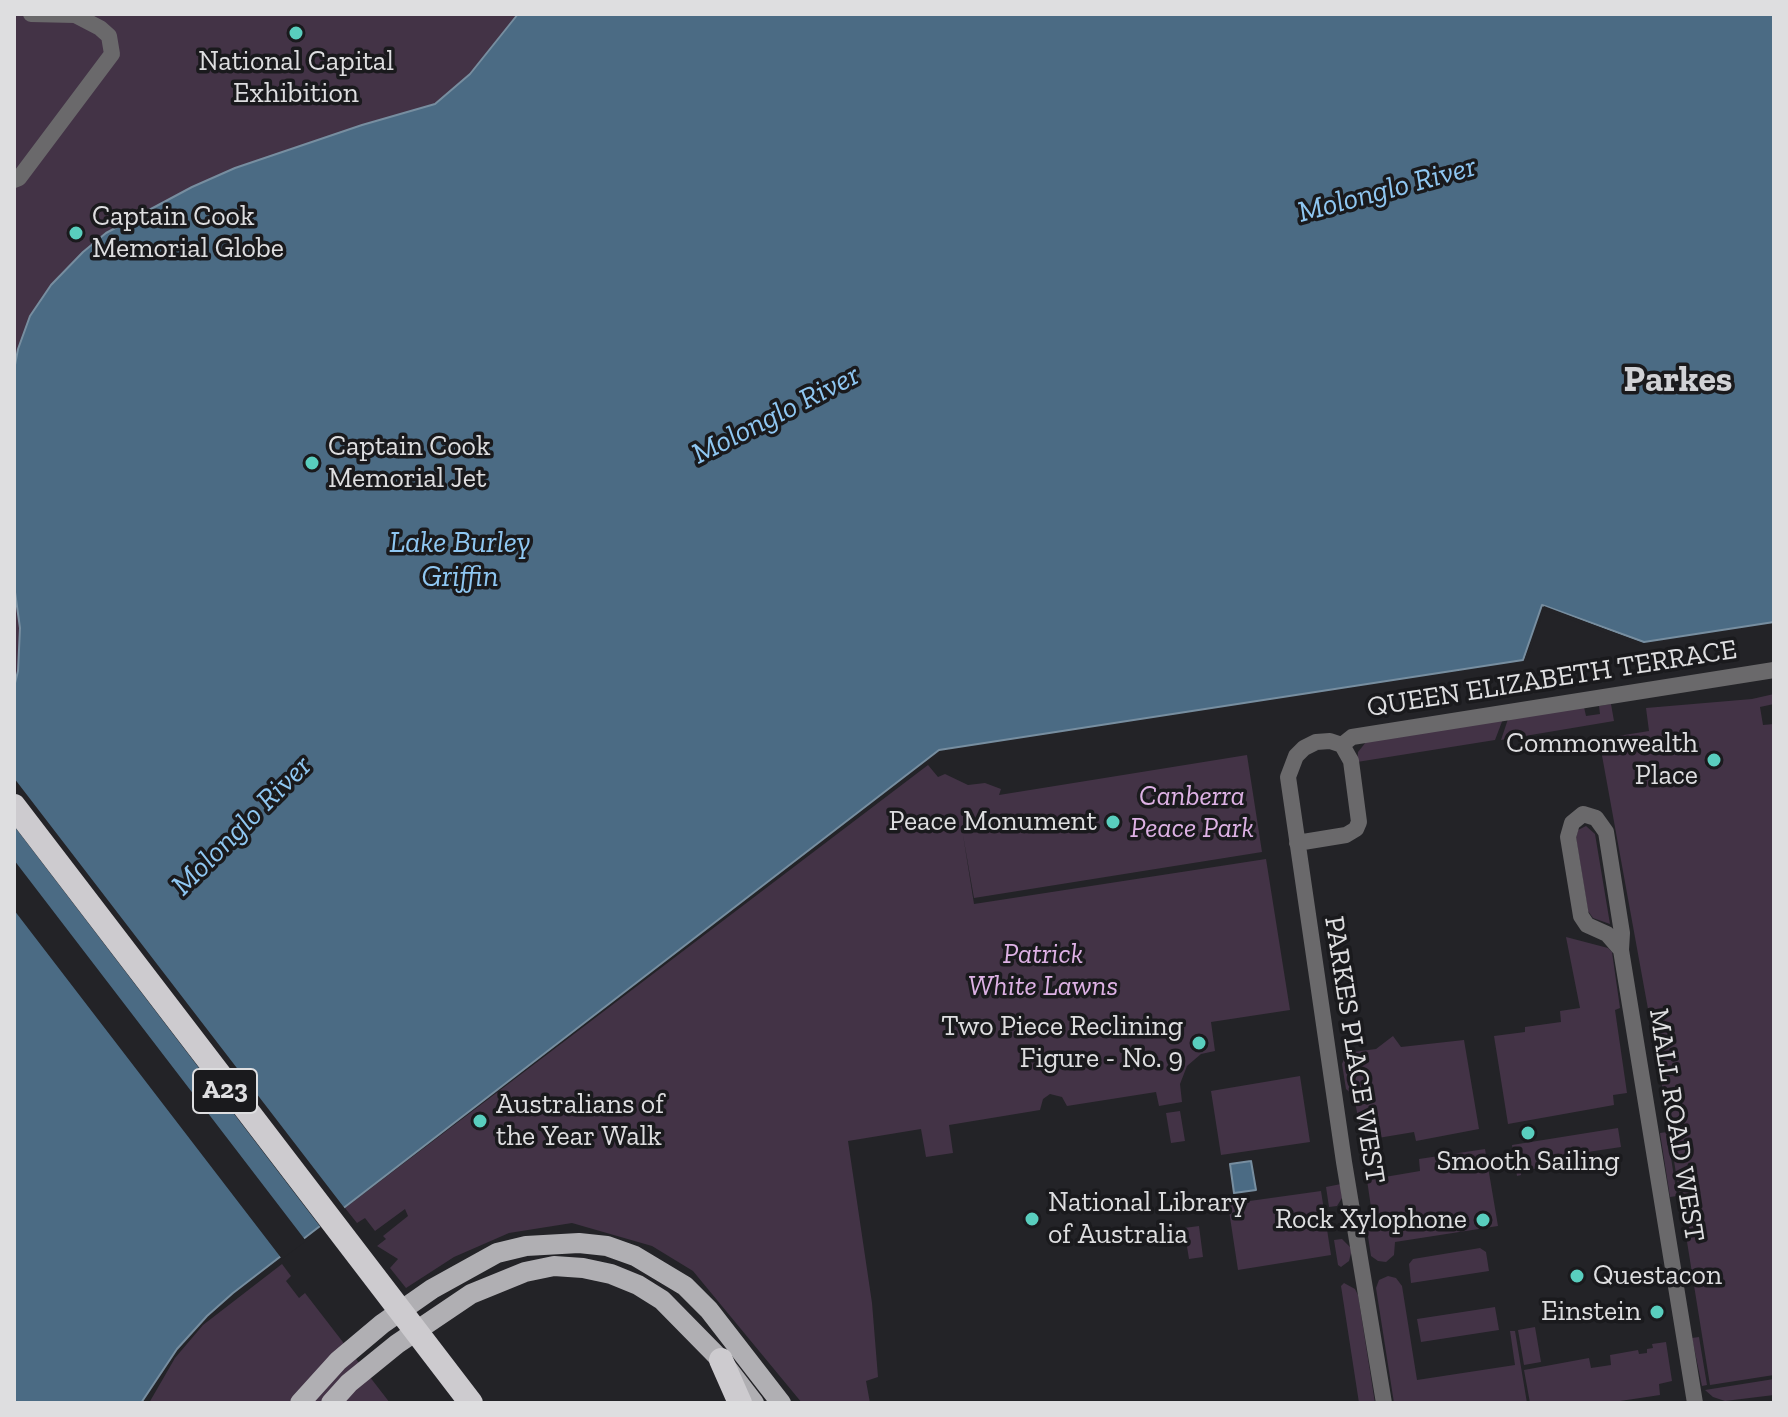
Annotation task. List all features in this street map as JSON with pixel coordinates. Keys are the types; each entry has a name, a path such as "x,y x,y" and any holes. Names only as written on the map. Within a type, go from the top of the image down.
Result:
{"highway":[{"name":"A23","path":"14,806 376,1277 437,1363 447,1403"},
{"name":"A23","path":"14,817 471,1403"},
{"path":"721,1360 740,1403"}],"main road":[{"path":"300,1403 338,1361 382,1324 432,1289 497,1253 526,1246 579,1243 607,1246 635,1256 685,1286 709,1310 781,1403"},
{"path":"331,1403 349,1383 397,1344 471,1294 525,1272 554,1266 611,1274 638,1285 662,1300 721,1360 754,1403"}],"street":[{"path":"14,180 19,178 112,54 109,36 75,15 31,14"},
{"name":"QUEEN ELIZABETH TERRACE","path":"1342,745 1352,737 1774,670"},
{"name":"PARKES PLACE WEST","path":"1342,745 1330,741 1316,742 1296,756 1288,777 1344,1162 1384,1403"},
{"path":"1297,843 1346,835 1356,829 1359,822 1351,761 1342,745"},
{"name":"MALL ROAD WEST","path":"1621,950 1607,934 1587,925 1581,916 1568,837 1572,823 1583,814 1596,818 1606,829 1622,933 1621,950 1695,1403"}],"green space":[{"path":"14,14 518,14 470,74 435,104 235,168 106,233 51,285 18,349 14,370"},
{"path":"14,585 20,628 14,687"},
{"path":"1774,694 1774,704 1760,707 1763,725 1774,724 1774,1375 1710,1385 1662,1086 1599,739 1649,731 1646,708 1752,699"},
{"path":"1611,704 1614,721 1501,740 1508,719 1584,707 1586,716 1600,714 1599,706"},
{"path":"1503,719 1495,740 1357,762 1358,752 1366,742"},
{"path":"1247,755 1262,852 974,898 963,835 974,904 1266,859 1290,1010 1211,1022 1215,1051 1201,1054 1187,1066 1180,1084 1182,1102 1159,1106 1156,1092 1067,1106 1062,1097 1050,1094 1043,1099 1040,1110 949,1125 953,1153 926,1157 921,1129 848,1141 872,1303 878,1377 866,1381 870,1403 802,1403 693,1271 652,1246 572,1223 509,1233 454,1257 406,1288 390,1268 398,1259 377,1246 386,1239 383,1236 408,1216 405,1209 375,1231 365,1218 357,1223 345,1208 928,765 938,777 945,774 968,785 985,783 1001,789 999,795"},
{"path":"1586,826 1595,834 1610,924 1593,918 1588,911 1576,838 1578,830"},
{"path":"1566,937 1608,948 1612,952 1620,1008 1615,1010 1627,1093 1613,1095 1614,1105 1508,1124 1494,1036 1525,1032 1525,1027 1561,1022 1560,1011 1580,1008"},
{"path":"1393,1036 1401,1047 1464,1040 1479,1129 1416,1141 1414,1132 1378,1138 1377,1132 1361,1134 1354,1096 1346,1089 1342,1064 1345,1057 1353,1052 1376,1049"},
{"path":"1300,1076 1310,1142 1221,1155 1211,1091"},
{"path":"1180,1111 1185,1141 1171,1143 1166,1113"},
{"path":"1618,1128 1621,1147 1574,1154 1564,1164 1521,1171 1521,1175 1517,1176 1512,1145"},
{"path":"1667,1132 1677,1196 1670,1197 1660,1133"},
{"path":"1485,1149 1498,1226 1395,1242 1394,1255 1386,1262 1371,1256 1367,1230 1369,1222 1373,1221 1367,1180 1420,1171 1419,1159"},
{"path":"1341,1184 1342,1198 1337,1206 1329,1207 1326,1187"},
{"path":"1321,1191 1331,1255 1238,1270 1228,1204"},
{"path":"1199,1226 1203,1257 1189,1259 1184,1228"},
{"path":"1342,1239 1351,1248 1351,1253 1349,1261 1341,1267 1338,1265 1334,1240"},
{"path":"1480,1248 1486,1252 1489,1271 1411,1283 1409,1264 1413,1259"},
{"path":"282,1264 291,1276 286,1281 299,1298 305,1293 390,1403 149,1403 175,1358 203,1325"},
{"path":"1388,1276 1396,1278 1402,1286 1417,1380 1515,1365 1510,1331 1515,1331 1527,1403 1394,1403 1376,1288 1379,1280"},
{"path":"1344,1283 1355,1289 1358,1295 1375,1403 1359,1403 1341,1286"},
{"path":"1495,1307 1499,1330 1421,1342 1417,1319"},
{"path":"1535,1327 1541,1362 1524,1365 1518,1330"},
{"path":"1699,1337 1707,1385 1702,1386 1692,1338"},
{"path":"1666,1342 1672,1381 1659,1384 1660,1395 1607,1403 1530,1403 1524,1370 1589,1358 1591,1368 1611,1365 1610,1355 1638,1350 1639,1354 1647,1353 1647,1349 1653,1348 1652,1344"},
{"path":"1774,1379 1774,1395 1725,1401 1705,1390"}],"water":[{"name":"Lake Burley Griffin","path":"518,14 1774,14 1774,622 1644,642 1542,605 1523,660 939,750 233,1293 177,1349 141,1403 14,1403 14,687 20,628 14,585 14,370 18,349 30,316 51,285 106,233 235,168 435,104 470,74"},
{"path":"1251,1161 1256,1190 1234,1193 1230,1164"}],"pier":[{"path":"1544,606 1645,644 1639,645 1544,610 1527,661 1523,664"},
{"path":"14,778 346,1210 322,1229 14,826"},
{"path":"14,860 306,1241 282,1259 14,910"}],"place":[{"name":"National Capital Exhibition","path":"296,33"},
{"name":"Captain Cook Memorial Globe","path":"76,233"},
{"name":"Captain Cook Memorial Jet","path":"312,463"},
{"name":"Commonwealth Place","path":"1714,760"},
{"name":"Peace Monument","path":"1113,822"},
{"name":"Two Piece Reclining Figure - No. 9","path":"1199,1043"},
{"name":"Australians of the Year Walk","path":"480,1121"},
{"name":"Smooth Sailing","path":"1528,1133"},
{"name":"National Library of Australia","path":"1032,1219"},
{"name":"Rock Xylophone","path":"1483,1220"},
{"name":"Questacon","path":"1577,1276"},
{"name":"Einstein","path":"1657,1312"}],"district":[{"name":"Parkes","path":"1678,381"}],"water label":[{"name":"Molonglo River","path":"1387,190"},
{"name":"Molonglo River","path":"776,415"},
{"name":"Molonglo River","path":"242,826"}],"park label":[{"name":"Canberra Peace Park","path":"1192,813"},
{"name":"Patrick White Lawns","path":"1043,971"}]}
